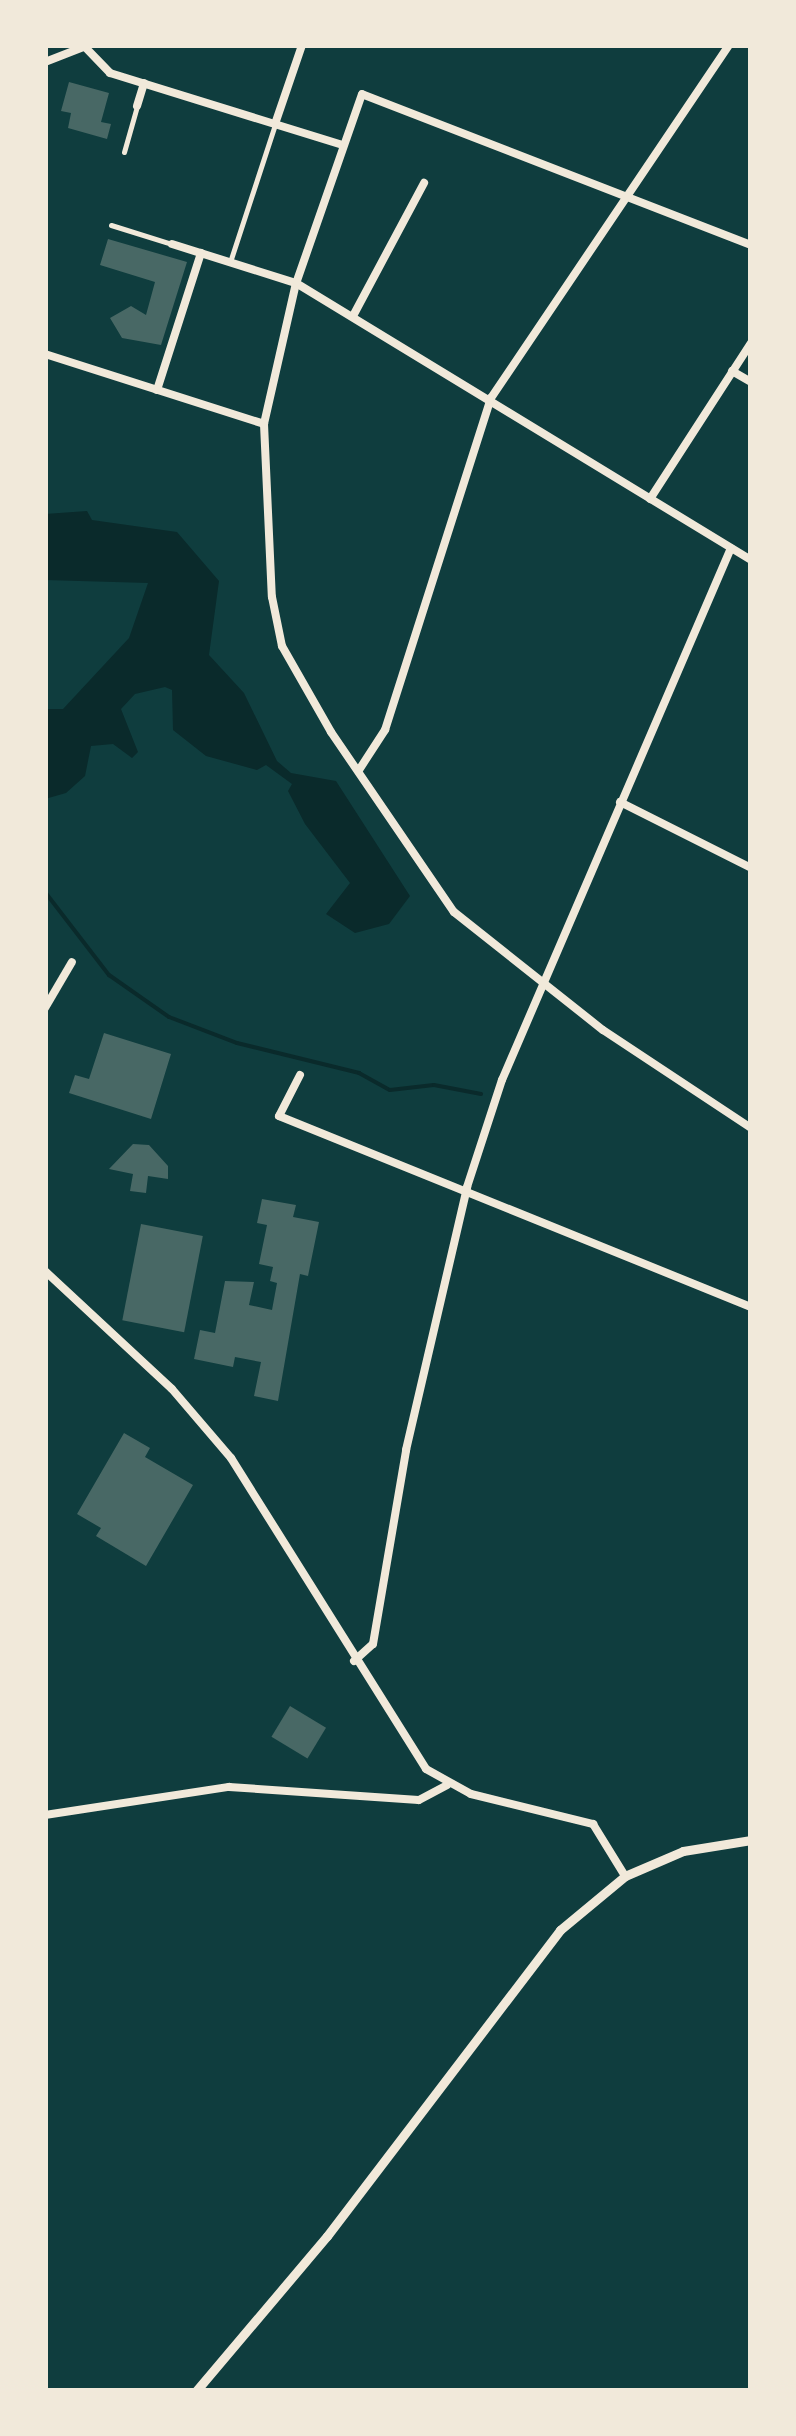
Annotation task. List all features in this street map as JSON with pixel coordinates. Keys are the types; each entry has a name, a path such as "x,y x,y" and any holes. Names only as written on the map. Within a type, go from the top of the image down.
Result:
{"street":[{"path":"230,262 302,45"},
{"path":"360,770 385,730 491,398 729,45"},
{"path":"45,62 86,46 110,72 340,144"},
{"path":"124,152 144,83"},
{"path":"751,245 362,94 340,144 296,283 264,424 272,597 282,646 454,912 504,957 545,980 603,1030 751,1128"},
{"path":"353,316 424,183"},
{"path":"111,224 296,283 491,398 751,560"},
{"path":"157,390 201,253"},
{"path":"650,499 751,343"},
{"path":"45,354 264,424"},
{"path":"732,371 751,382"},
{"path":"354,1661 373,1644 406,1450 466,1187 545,980 731,548"},
{"path":"620,802 751,868"},
{"path":"45,1008 72,962"},
{"path":"300,1075 279,1116 466,1187 751,1307"},
{"path":"45,1271 172,1389 231,1458 406,1744 447,1785 593,1824 625,1876"},
{"path":"45,1814 228,1787 419,1800 447,1785"},
{"path":"196,2391 327,2236 560,1930 625,1876 682,1851 751,1840"}],"water":[{"path":"87,511 92,520 177,532 219,581 209,655 244,693 277,761 291,773 336,781 410,896 389,924 355,933 326,914 350,883 305,824 288,791 292,784 266,765 257,770 206,756 173,730 172,690 165,687 135,694 121,709 138,752 132,758 113,744 91,746 85,776 66,793 45,799 45,709 63,709 129,638 148,583 45,580 45,514"}],"building":[{"path":"69,82 109,93 101,122 111,124 107,139 68,128 71,113 61,111"},
{"path":"108,239 187,262 161,345 122,338 110,318 131,306 146,315 155,282 100,265"},
{"path":"104,1033 171,1054 151,1119 69,1093 75,1075 89,1079"},
{"path":"133,1144 149,1145 168,1166 168,1179 148,1176 146,1193 130,1191 133,1174 109,1169"},
{"path":"262,1199 296,1205 293,1217 319,1222 308,1276 300,1274 278,1401 254,1396 261,1362 235,1357 233,1367 194,1359 200,1330 215,1333 225,1281 254,1282 249,1305 272,1310 277,1283 270,1281 273,1267 259,1264 267,1225 257,1223"},
{"path":"141,1224 203,1236 184,1332 122,1320"},
{"path":"124,1433 150,1448 145,1457 193,1485 146,1566 96,1536 101,1528 77,1514"},
{"path":"290,1706 326,1728 307,1758 271,1737"}],"waterway":[{"path":"45,892 109,975 169,1017 237,1043 359,1073 390,1090 434,1085 481,1094"}]}
